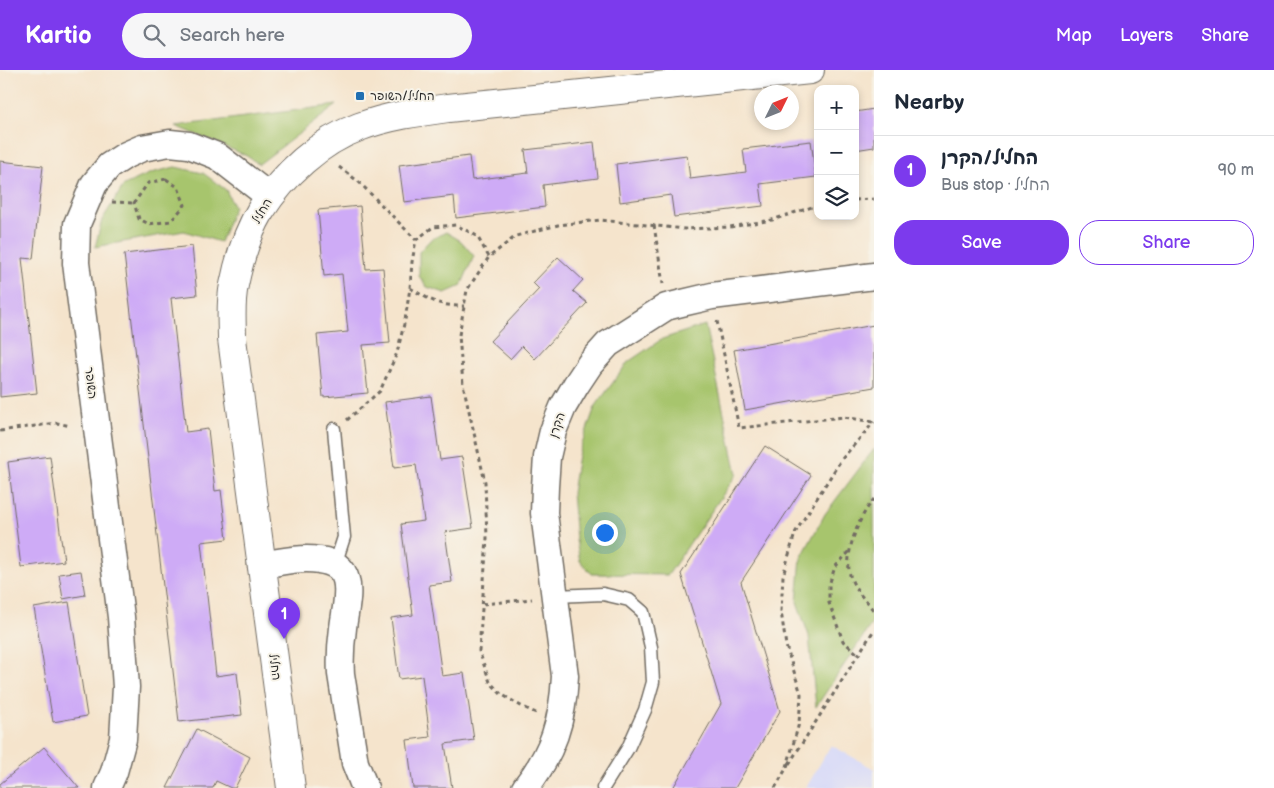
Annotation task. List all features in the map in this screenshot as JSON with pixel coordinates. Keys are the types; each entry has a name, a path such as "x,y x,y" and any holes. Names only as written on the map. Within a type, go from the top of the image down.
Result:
{"street":[{"name":"החליל","path":"291,788 232,339 233,286 242,256 260,211 270,197 285,179 317,150 357,127 410,112 810,70"},
{"name":"השופר","path":"107,788 114,772 123,739 126,687 121,617 76,263 77,224 94,184 109,166 126,155 142,148 170,143 189,145 217,156 270,197"},
{"name":"הקרן","path":"525,788 549,750 560,724 564,699 566,676 544,513 544,487 554,431 563,407 576,384 590,364 608,344 666,307 712,296 874,276"},
{"path":"261,564 318,559 331,562 341,570 346,579 349,589 343,628 340,661 341,674 355,763 365,788"}],"lane":[{"path":"334,429 344,537 335,565"},
{"path":"555,596 603,594 629,600 643,612 651,647 653,682 645,710 628,748 603,788"}],"path":[{"path":"317,150 359,182 416,240"},
{"path":"166,179 178,187 185,205 171,221 149,224 139,219 134,203 148,183 166,179"},
{"path":"859,200 874,199"},
{"path":"334,429 356,413 380,391 397,353 406,320 416,240 433,227 456,225 477,236 489,258"},
{"path":"654,225 666,307"},
{"path":"410,288 428,299 445,306 464,306"},
{"path":"712,296 739,428 844,417 873,422"},
{"path":"787,767 799,723 801,694 786,646 781,611 783,576 795,533 841,460 873,422"},
{"path":"0,431 57,423 97,431"},
{"path":"874,499 856,530 849,551 850,576 874,611"},
{"path":"849,551 835,567 829,585 828,603 843,641 858,654"},
{"path":"483,604 555,596"},
{"path":"775,788 874,630"}],"shaded area":[{"path":"831,745 874,769 874,788 806,788"}],"green space":[{"path":"337,105 259,164 245,155 176,126"},
{"path":"175,167 203,173 226,190 234,207 220,242 184,231 95,247 102,220 124,185 151,173"},
{"path":"446,232 461,241 474,256 461,286 445,293 427,287 419,276 419,252 430,240"},
{"path":"705,325 737,474 668,575 592,574 580,561 576,540 572,493 578,455 595,407 628,362 662,339"},
{"path":"874,449 874,620 816,707 809,636 797,602 801,558 825,514"}],"building":[{"path":"874,109 874,147 859,149 859,111"},
{"path":"811,141 814,177 760,184 763,206 674,217 671,195 620,202 616,164 687,155 690,179 746,172 743,149"},
{"path":"594,142 598,178 543,185 545,207 456,218 454,196 404,202 399,165 469,156 472,180 528,173 525,150"},
{"path":"0,161 43,166 33,259 22,258 37,393 0,397"},
{"path":"360,206 366,269 383,268 390,343 363,345 368,393 323,397 317,335 348,332 342,274 324,276 318,210"},
{"path":"192,246 197,295 171,298 186,432 208,429 215,491 221,490 227,539 201,542 216,676 237,673 242,715 179,722 124,254"},
{"path":"558,257 583,280 573,291 587,303 535,359 522,346 510,359 490,341 539,289 533,283"},
{"path":"874,325 874,387 745,410 734,350"},
{"path":"431,396 440,460 462,457 473,528 445,532 452,582 429,585 442,676 464,673 474,740 445,744 452,788 413,788 407,740 430,737 422,676 399,679 391,618 413,615 401,524 424,521 416,465 394,468 385,402"},
{"path":"765,446 811,475 741,582 780,711 735,788 673,788 721,704 681,574"},
{"path":"50,456 64,561 21,567 8,462"},
{"path":"81,571 85,595 63,599 59,574"},
{"path":"69,602 87,716 53,722 34,608"},
{"path":"197,729 250,757 235,788 216,781 213,788 167,788"},
{"path":"44,747 79,788 0,788 0,784"}],"place":[{"name":"החליל/השופר","path":"360,96"},
{"name":"החליל/הקרן","path":"284,639"}]}
